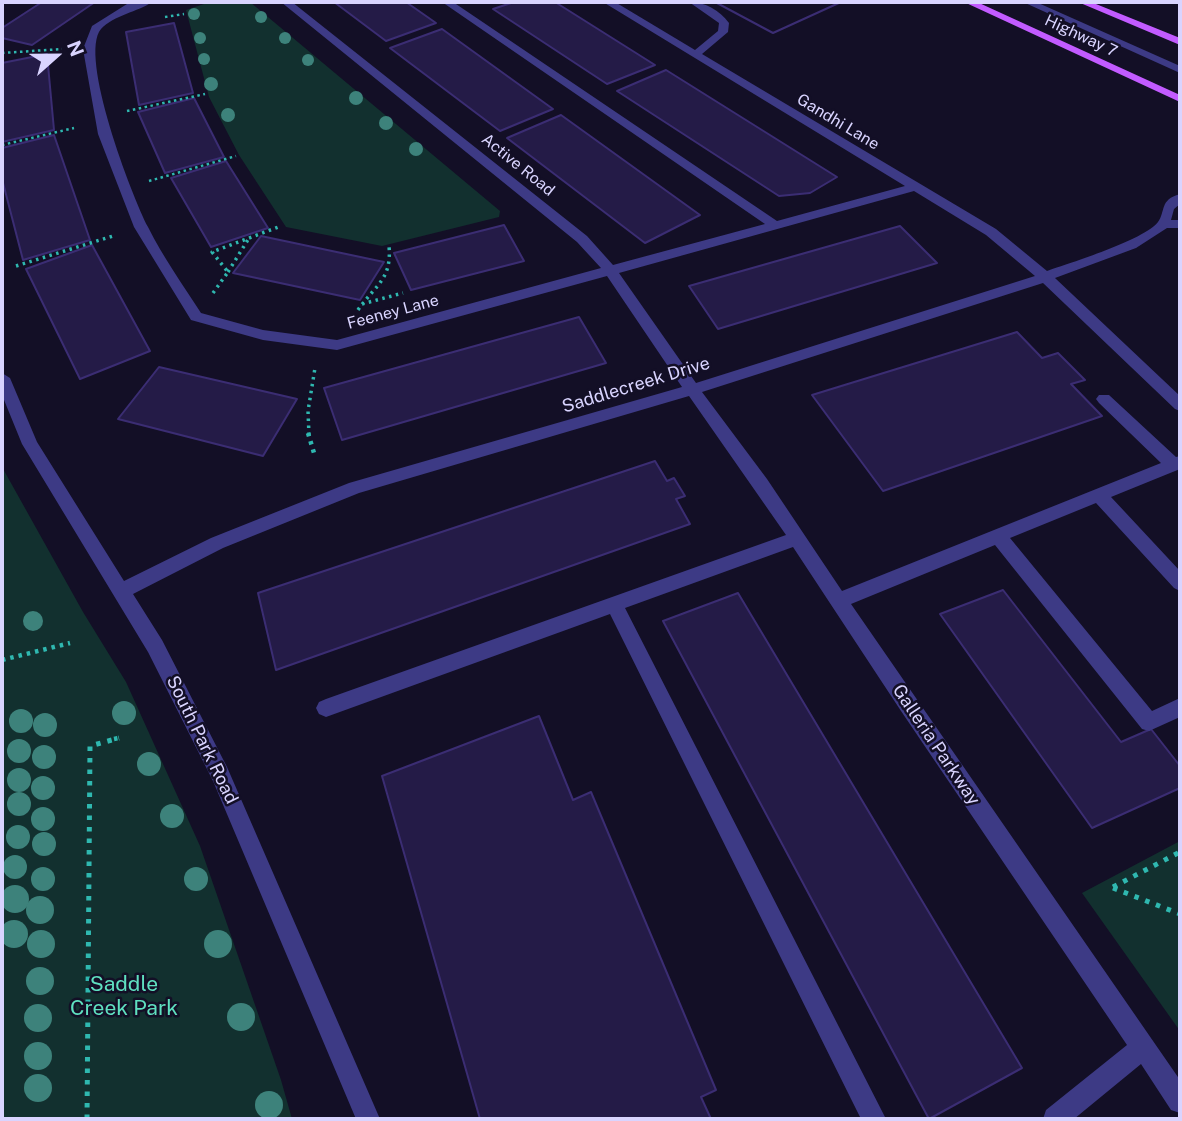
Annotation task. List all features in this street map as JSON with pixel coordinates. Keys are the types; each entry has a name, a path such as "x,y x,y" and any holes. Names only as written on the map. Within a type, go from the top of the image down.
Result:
{"main road":[{"name":"Highway 7","path":"969,2 1180,99"},
{"name":"Highway 7","path":"1083,2 1180,42"}],"street":[{"path":"147,2 131,6 96,28 88,49 102,119 141,228 196,317"},
{"name":"Active Road","path":"286,2 582,239 610,270 693,389"},
{"path":"447,2 775,225"},
{"name":"Gandhi Lane","path":"608,2 991,232 1045,277 1180,405"},
{"path":"694,2 718,16 724,23 723,32 696,54"},
{"path":"1028,2 1180,70"},
{"name":"Feeney Lane","path":"196,317 264,335 337,345 915,187"},
{"name":"Saddlecreek Drive","path":"121,591 217,543 355,488 693,389 1045,277 1131,245 1172,224 1168,208 1180,198"},
{"name":"South Park Road","path":"4,388 30,444 155,646 220,774 369,1119"},
{"name":"Galleria Parkway","path":"693,389 1180,1101"},
{"path":"838,601 1177,464 1104,398"},
{"path":"1099,495 1180,583"},
{"path":"998,536 1149,722 1180,707"},
{"path":"326,708 797,538"},
{"path":"614,604 874,1119"},
{"path":"1055,1119 1143,1047"}],"path":[{"path":"2,53 88,49"},
{"path":"2,145 205,94"},
{"path":"125,188 236,156"},
{"path":"228,272 212,252 281,226"},
{"path":"16,266 141,228"},
{"path":"196,317 249,238"},
{"path":"337,345 362,304 389,275 389,246"},
{"path":"362,304 403,293"},
{"path":"314,453 307,437 306,416 319,343"},
{"path":"2,660 70,643"},
{"path":"88,1119 90,746 119,738"},
{"path":"1180,852 1113,887 1180,914"}],"green space":[{"path":"210,2 250,2 500,211 499,217 382,246 286,227 239,155 209,97 186,10"},
{"name":"Saddle Creek Park","path":"2,467 83,612 126,682 200,846 292,1119 2,1119"},
{"path":"1180,841 1180,1031 1082,893"}],"building":[{"path":"42,2 95,2 32,45 2,38 2,28"},
{"path":"334,2 406,2 436,23 386,41"},
{"path":"514,2 555,2 655,65 607,84 493,9"},
{"path":"715,2 841,2 773,33"},
{"path":"715,2 841,2 773,33"},
{"path":"174,23 193,93 139,105 126,32"},
{"path":"442,29 553,109 500,131 390,48"},
{"path":"47,54 54,130 2,142 2,63"},
{"path":"666,70 837,177 810,193 779,196 617,91"},
{"path":"194,98 224,157 165,173 138,112"},
{"path":"561,115 700,215 645,243 507,138"},
{"path":"54,135 90,240 23,260 2,179 2,148"},
{"path":"226,161 268,228 211,247 171,178"},
{"path":"504,225 524,261 411,290 394,253"},
{"path":"900,226 937,263 718,329 689,286"},
{"path":"261,236 384,262 360,300 233,273"},
{"path":"92,245 150,351 80,379 26,269"},
{"path":"579,317 606,363 342,440 324,388"},
{"path":"1017,332 1042,358 1058,353 1085,380 1071,384 1102,416 883,491 812,395"},
{"path":"159,367 297,399 263,456 118,419"},
{"path":"655,461 667,481 674,478 685,496 676,499 690,524 276,670 258,593"},
{"path":"1003,590 1121,742 1151,729 1180,766 1180,788 1092,828 940,614"},
{"path":"738,593 1022,1068 929,1119 663,621"},
{"path":"539,716 573,800 591,792 716,1090 701,1097 711,1119 480,1119 382,776"}]}
